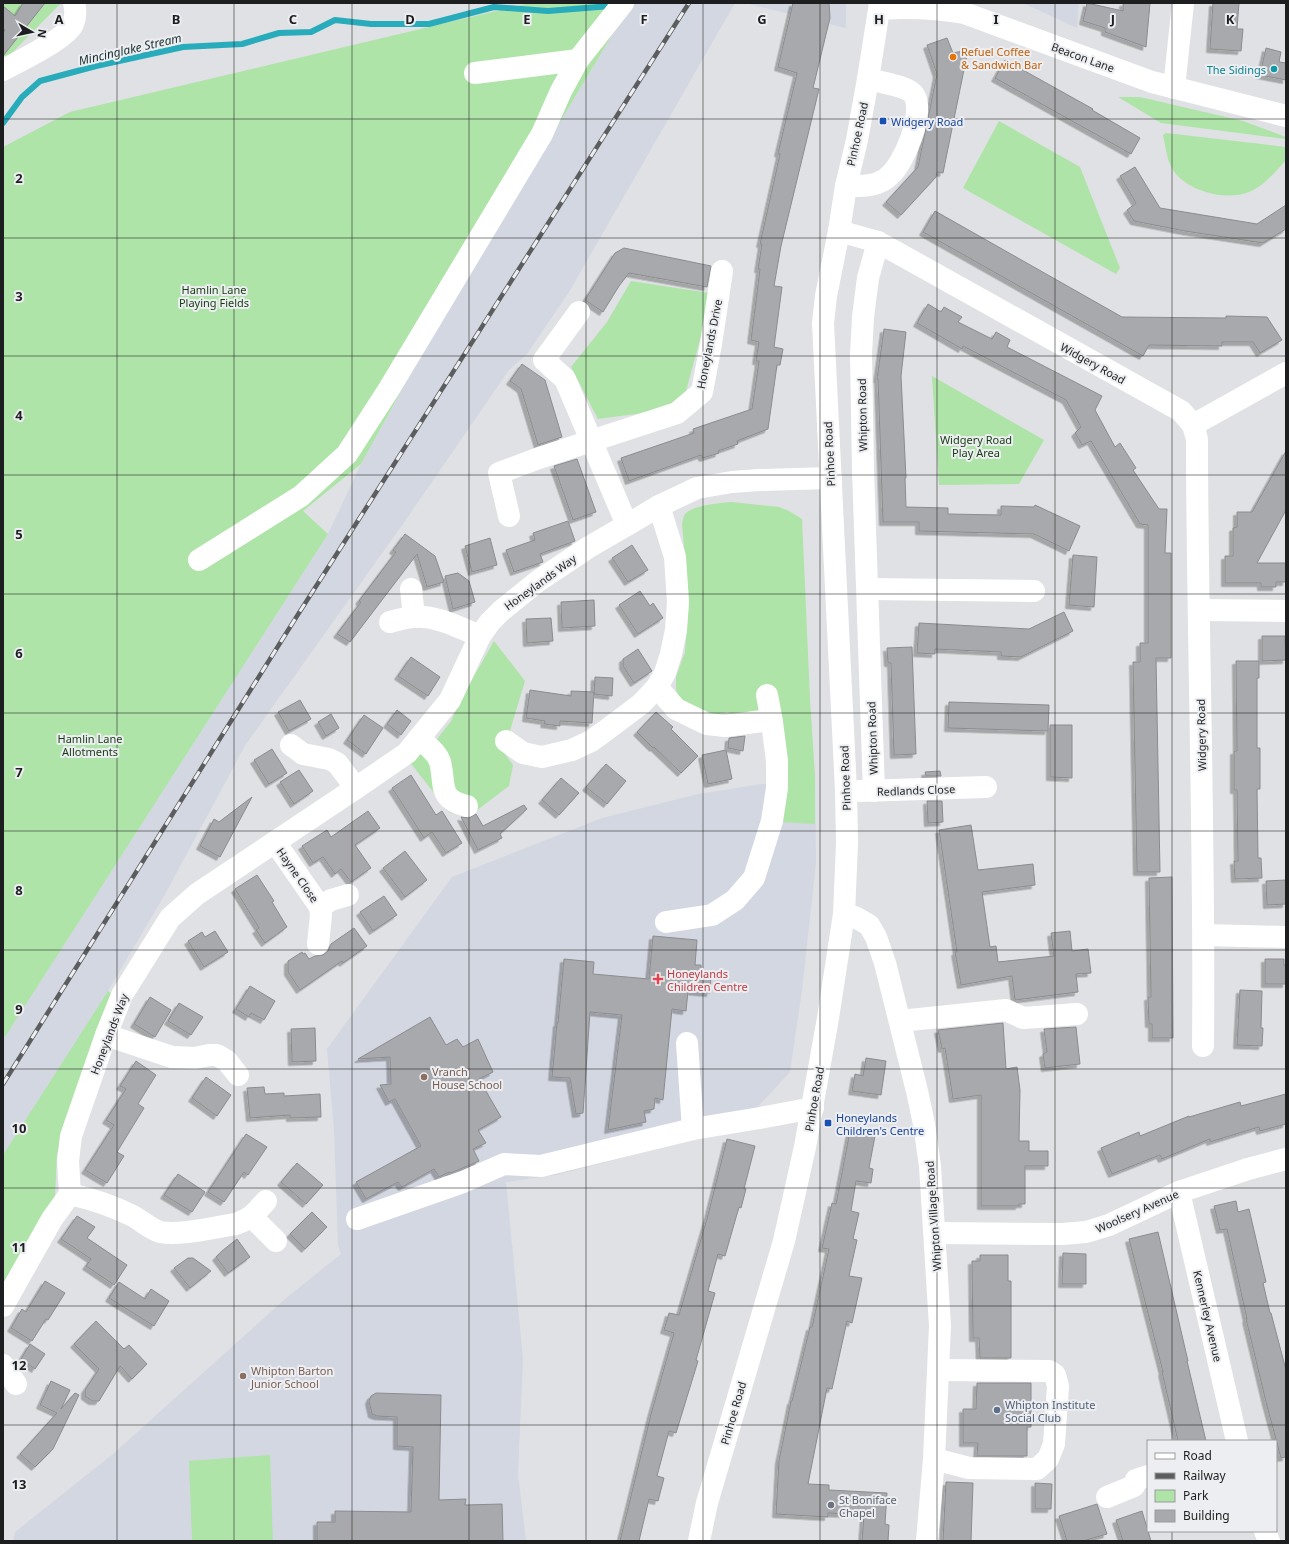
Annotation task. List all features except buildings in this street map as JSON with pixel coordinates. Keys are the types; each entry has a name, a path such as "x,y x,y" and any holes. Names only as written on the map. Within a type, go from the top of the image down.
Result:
{"street":[{"path":"3,70 60,38 73,26 76,14 74,3"},
{"path":"199,560 301,496 347,454 389,389 542,134 561,91 578,60 623,3"},
{"path":"1174,88 1182,3"},
{"name":"Beacon Lane","path":"880,6 939,9 964,12 1152,82 1286,116"},
{"name":"Pinhoe Road","path":"699,1541 707,1503 784,1241 813,1108 844,914 847,843 846,791 823,323 826,296 846,186 857,140 880,6"},
{"path":"475,73 578,60"},
{"path":"846,186 871,186 889,177 899,165 915,126 917,104 914,94 904,88 868,79"},
{"name":"Widgery Road","path":"839,231 878,242 1181,411 1194,425 1197,439 1204,935 1203,1046"},
{"name":"Whipton Road","path":"874,791 863,470 861,354 868,278 878,242"},
{"name":"Honeylands Drive","path":"509,516 499,473 677,413 702,392 722,271"},
{"path":"579,312 544,360 565,378 627,524 696,488 725,483 759,480 831,478"},
{"path":"1194,425 1286,373"},
{"path":"506,741 523,753 542,757 572,750 591,741 641,704 657,686 665,673 671,654 676,630 678,602 675,557 659,506"},
{"name":"Honeylands Way","path":"70,1194 68,1160 71,1136 106,1035 122,994 170,918 197,894 407,753 450,700 480,636 500,611 538,581 627,524"},
{"path":"411,589 414,616"},
{"path":"868,589 1034,591"},
{"path":"1199,610 1286,611"},
{"path":"390,622 414,616 440,621 480,636"},
{"path":"657,686 676,709 707,724 725,726 762,721 772,722"},
{"path":"666,922 712,915 735,900 754,878 772,821 776,788 776,761 772,722 767,695"},
{"path":"419,738 435,753 440,762 446,795 456,804 467,806"},
{"path":"291,745 303,754 329,759 336,763 356,788"},
{"name":"Redlands Close","path":"846,791 986,787"},
{"name":"Hayne Close","path":"275,842 320,907 321,915 318,944"},
{"name":"Hayne Close","path":"320,907 331,900 348,895"},
{"name":"Whipton Village Road","path":"844,914 855,917 869,925 876,937 885,963 924,1124 930,1166 940,1326 934,1459 927,1541"},
{"path":"1204,935 1286,937"},
{"path":"900,1021 1006,1010 1023,1018 1077,1014"},
{"path":"106,1035 172,1057 195,1058 209,1055 221,1047 226,1061 238,1074"},
{"path":"686,1043 693,1129"},
{"path":"357,1219 463,1182 504,1164 541,1166 693,1129 813,1108"},
{"name":"Woolsery Avenue","path":"935,1232 1062,1234 1086,1232 1109,1225 1179,1192 1248,1169 1286,1159"},
{"name":"Kennerley Avenue","path":"1179,1192 1237,1440"},
{"path":"3,1306 52,1219 70,1194 92,1199 135,1217 150,1228 165,1232 177,1233 236,1224 252,1217 266,1201"},
{"path":"252,1217 276,1241"},
{"path":"3,1365 16,1384"},
{"path":"934,1459 968,1468 1036,1469 1048,1459 1054,1444 1058,1386 1056,1375 1049,1371 939,1370"},
{"path":"1107,1497 1134,1486 1136,1480 1147,1476"}],"shaded area":[{"path":"634,3 735,3 569,292 527,354 509,370 405,521 246,744 164,896 108,991 3,1155 3,1040 328,534 361,464 422,353 612,35"},
{"path":"745,3 846,3 846,28"},
{"path":"1023,3 1079,3 1077,28"},
{"path":"815,776 816,863 802,990 790,1072 738,1128 556,1175 506,1182 523,1359 518,1474 526,1541 13,1541 15,1532 113,1454 285,1299 341,1254 338,1245 334,1130 327,1049 452,877 602,818 698,794"}],"green space":[{"path":"3,3 61,3 5,60 3,60"},
{"name":"Hamlin Lane Playing Fields","path":"530,3 599,3 610,21 612,35 422,353 361,464 303,511 328,534 3,1040 3,147 70,112"},
{"path":"1118,97 1140,97 1243,121 1286,137 1286,139 1161,123"},
{"path":"999,121 1080,167 1120,268 1116,274 963,188"},
{"path":"1166,133 1286,147 1286,160 1265,182 1249,192 1230,196 1209,193 1199,190 1182,180 1172,169 1167,155 1163,135"},
{"path":"631,281 709,293 701,336 686,391 675,403 650,412 598,419 571,367 607,322"},
{"name":"Widgery Road Play Area","path":"932,376 1044,440 1019,484 939,485"},
{"path":"732,502 779,507 802,519 815,776 815,824 780,822 783,737 747,719 727,712 716,715 703,715 681,701 676,690 676,677 685,652 689,600 682,524 683,518 686,513 695,508"},
{"path":"494,641 525,681 509,734 499,746 513,765 509,786 468,817 449,812 409,761 434,743 451,721 464,694"},
{"path":"108,991 115,996 71,1112 57,1154 55,1196 3,1284 3,1155"},
{"path":"270,1455 273,1541 192,1541 189,1461"}],"waterway":[{"name":"Mincinglake Stream","path":"3,123 22,97 40,81 96,66 183,47 242,44 279,33 311,32 335,20 371,24 429,24 494,7 548,11 611,6"}],"railway":[{"path":"3,1084 297,616 689,3"}],"place":[{"name":"Refuel Coffee & Sandwich Bar","path":"953,57"},
{"name":"The Sidings","path":"1274,69"},
{"name":"Widgery Road","path":"883,121"},
{"name":"Honeylands Children Centre","path":"658,979"},
{"name":"Vranch House School","path":"424,1077"},
{"name":"Honeylands Children's Centre","path":"828,1123"},
{"name":"Whipton Barton Junior School","path":"243,1376"},
{"name":"Whipton Institute Social Club","path":"997,1410"},
{"name":"St Boniface Chapel","path":"831,1505"}],"park label":[{"name":"Hamlin Lane Allotments","path":"90,744"}]}
